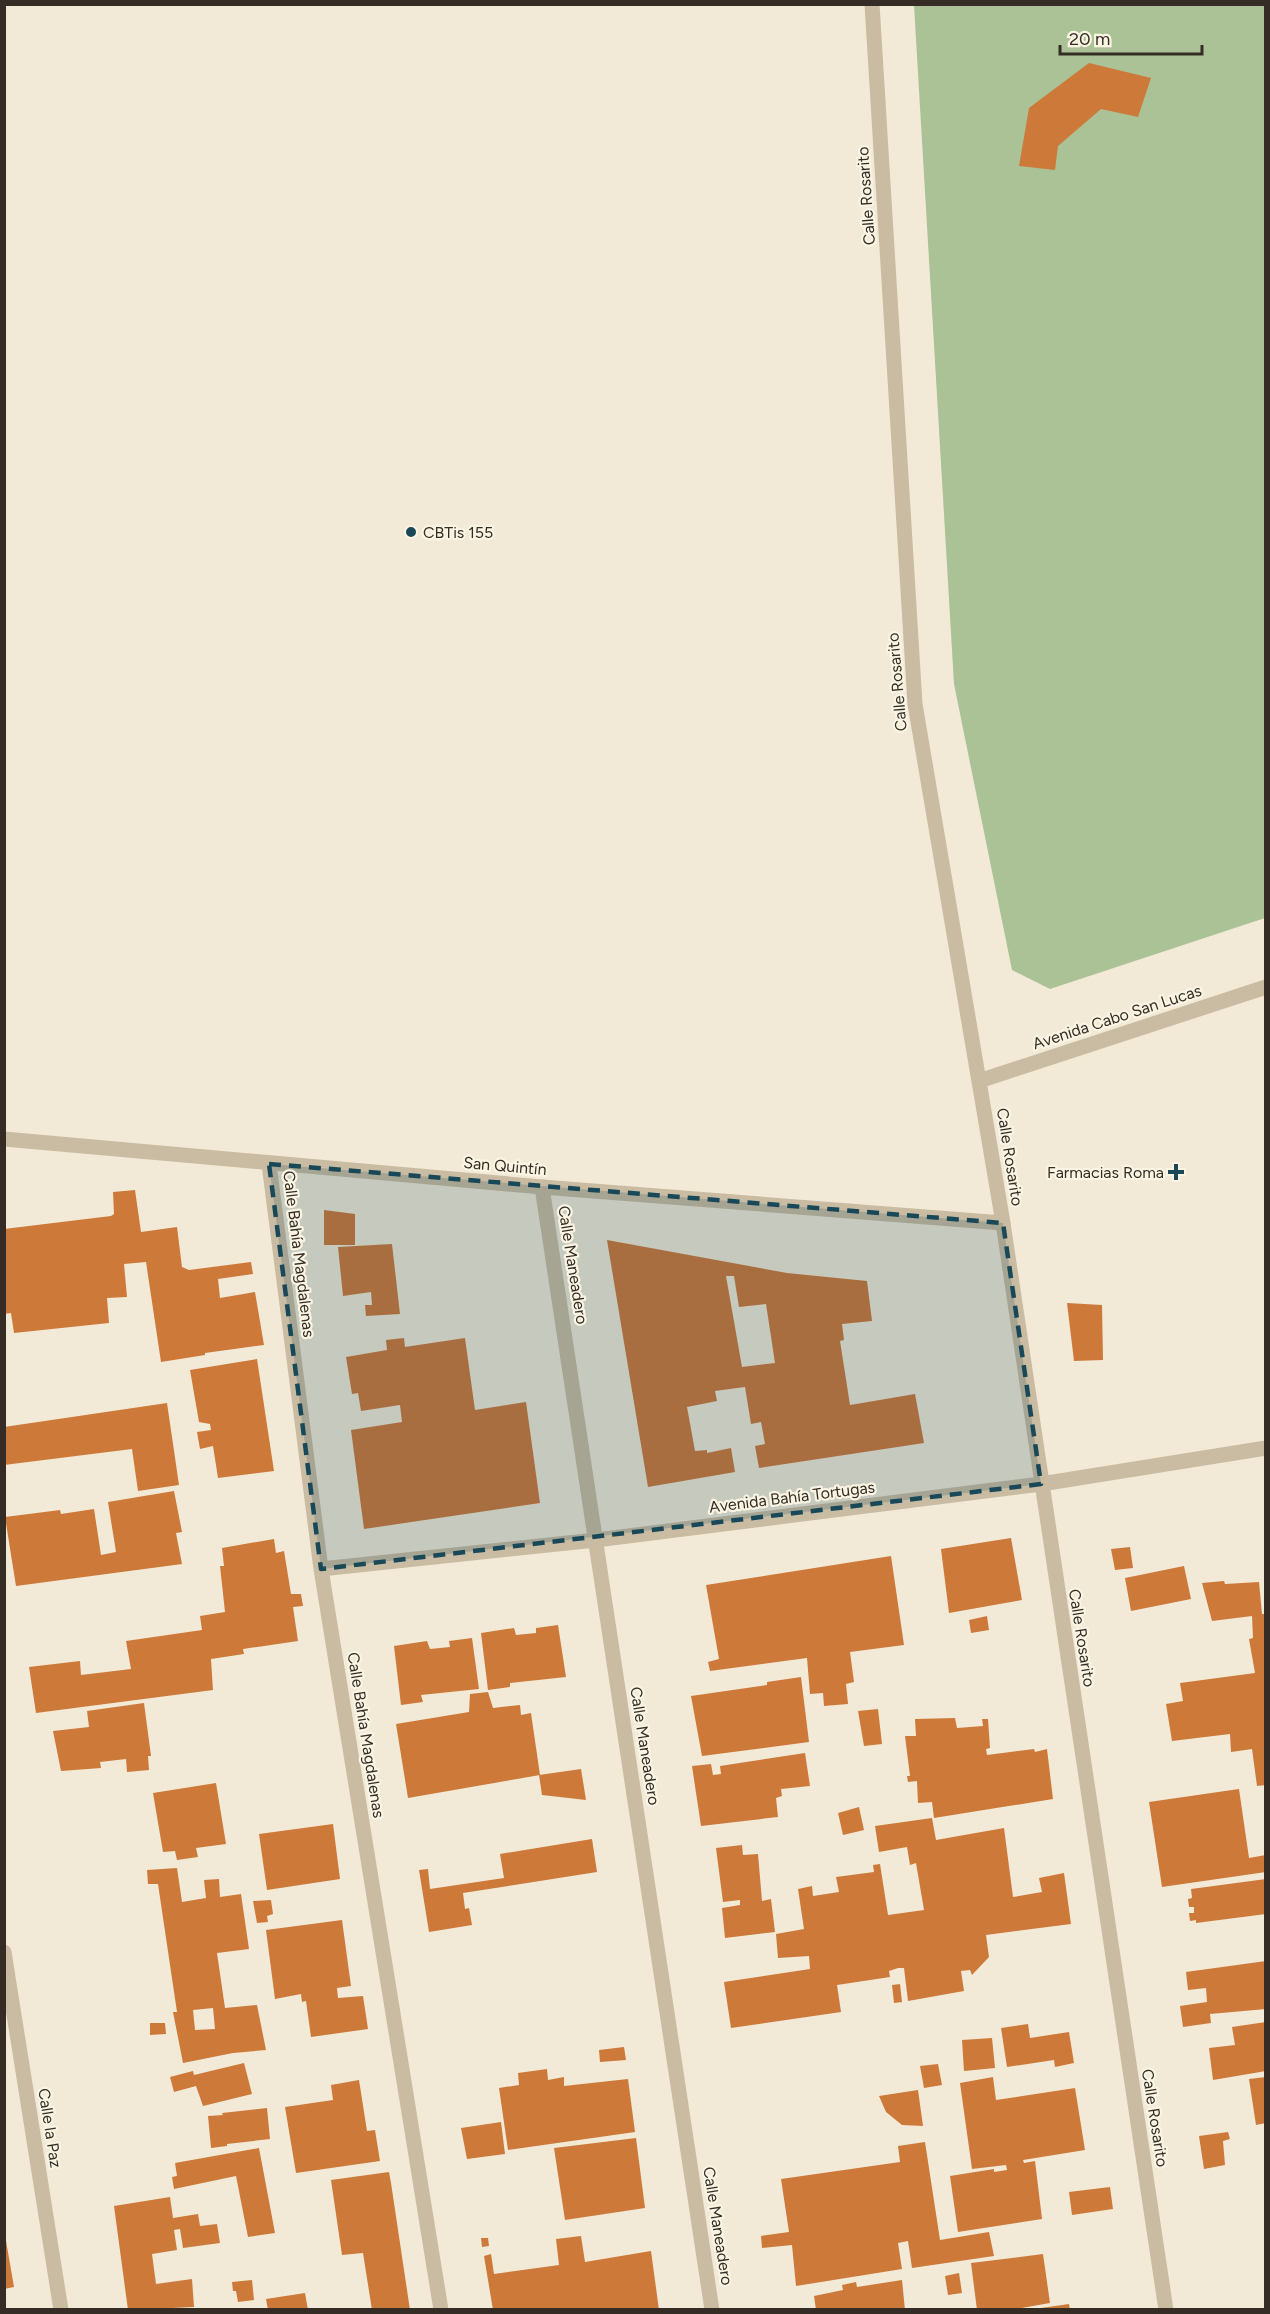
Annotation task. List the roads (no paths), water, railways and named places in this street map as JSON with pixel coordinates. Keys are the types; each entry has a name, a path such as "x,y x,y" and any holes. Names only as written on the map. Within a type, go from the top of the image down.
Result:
{"street":[{"name":"Calle Rosarito","path":"872,4 915,704 936,839 1003,1223 1166,2310"},
{"name":"Avenida Cabo San Lucas","path":"979,1081 1266,987"},
{"name":"San Quintín","path":"4,1139 269,1164 1003,1223"},
{"name":"Calle Bahía Magdalenas","path":"269,1164 321,1569 441,2310"},
{"name":"Calle Maneadero","path":"543,1187 712,2310"},
{"name":"Avenida Bahía Tortugas","path":"321,1569 596,1540 1041,1484 1266,1448"},
{"name":"Calle la Paz","path":"4,1952 61,2310"}],"place":[{"name":"CBTis 155","path":"411,532"},
{"name":"Farmacias Roma","path":"1176,1172"}]}
